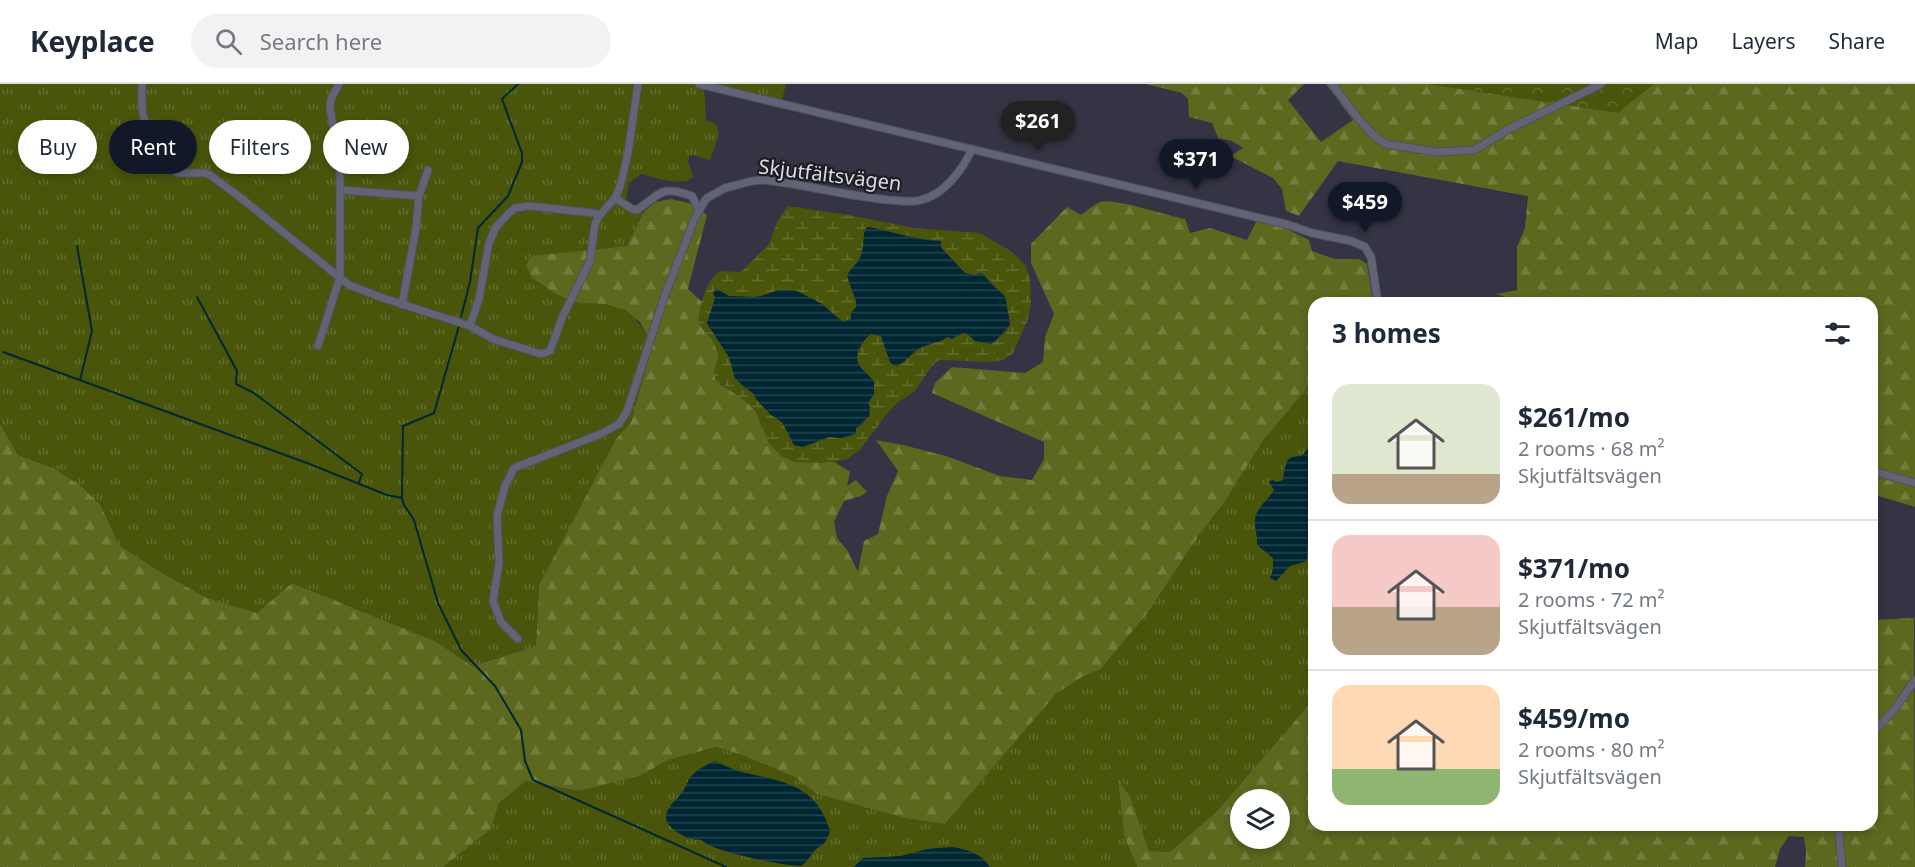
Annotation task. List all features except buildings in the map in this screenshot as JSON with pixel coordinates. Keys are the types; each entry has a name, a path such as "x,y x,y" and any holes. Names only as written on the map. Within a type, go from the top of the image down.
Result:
{"street":[{"path":"142,84 143,113 148,127 170,167 177,173 210,175 350,285 402,305 470,326 493,339 541,354 550,351 562,318 590,261 599,216 615,198 620,187 628,153 638,84"},
{"path":"318,346 340,277 341,190 339,157 330,108 331,99 339,84"},
{"path":"699,84 1351,240 1368,251 1377,297"},
{"path":"1332,84 1362,123 1374,136 1386,144 1447,152 1474,150 1509,129 1601,84"},
{"name":"Skjutfältsvägen","path":"518,639 501,622 493,601 499,562 497,516 510,474 514,468 598,435 619,424 627,411 666,292 699,211 707,198 718,190 765,180 878,199 921,200 944,188 969,157 972,149"},
{"path":"402,305 416,228 419,196 428,170"},
{"path":"341,190 419,196"},
{"path":"615,198 632,209 638,210 661,191 667,190 692,196 699,211"},
{"path":"470,326 491,234 510,212 515,208 529,206 594,213 599,216"},
{"path":"1878,473 1915,483"},
{"path":"1878,727 1894,710 1915,680"},
{"path":"1840,831 1842,867"}],"green space":[{"path":"0,84 786,84 780,108 704,88 706,120 716,124 719,134 710,160 689,156 688,161 693,177 682,182 641,174 629,183 625,203 643,213 627,246 564,253 532,278 567,299 579,303 601,303 620,308 633,317 652,346 631,422 616,439 539,585 536,646 472,666 437,642 292,583 257,613 207,598 162,573 119,545 101,506 53,468 18,455 0,424"},
{"path":"1146,84 1304,84 1288,100 1321,142 1353,120 1326,84 1915,84 1915,507 1878,496 1878,297 1505,297 1496,294 1517,290 1517,247 1525,228 1528,196 1338,161 1299,216 1286,211 1282,189 1273,178 1230,156 1243,148 1232,141 1218,138 1212,123 1189,117 1188,99 1182,93"},
{"path":"1427,84 1654,84 1618,113"},
{"path":"671,199 689,203 707,215 688,289 702,302 698,323 712,339 719,355 714,372 721,385 739,395 750,405 758,415 762,428 812,462 833,461 850,472 847,486 856,480 867,492 844,501 834,522 837,538 847,550 858,572 864,541 878,534 887,496 898,471 876,440 946,456 1000,476 1032,480 1044,459 1044,442 932,393 935,383 952,367 1025,373 1043,362 1045,337 1054,314 1031,263 1031,244 1067,207 1081,215 1101,202 1117,202 1185,219 1190,233 1210,228 1247,240 1258,218 1309,240 1312,251 1335,259 1359,259 1367,264 1372,297 1308,297 1308,387 1264,439 1224,503 1199,535 1149,611 1101,669 1082,677 1056,694 945,824 904,818 817,794 795,777 716,747 668,760 640,776 579,791 526,781 499,803 491,829 443,867 0,867 0,424 18,455 53,468 82,487 101,506 119,545 162,573 207,598 257,613 292,583 437,642 472,666 536,646 539,585 616,439 631,422 652,346 640,322 625,310 605,304 573,302 554,293 532,278 526,265 532,256 627,246 643,213 655,202"},
{"path":"788,206 914,228 980,233 1012,252 1025,265 1030,278 1031,302 1028,319 1013,353 1003,360 992,362 939,360 931,367 915,391 897,403 885,416 860,450 845,460 822,463 794,462 781,456 768,442 758,415 750,405 715,379 714,372 719,355 712,339 698,323 704,295 714,276 719,271 741,272 769,244 778,220","holes":["868,227 941,241 941,247 965,273 974,275 981,273 1004,296 1010,317 1007,330 996,341 988,343 975,341 968,334 963,333 947,337 917,350 903,363 890,362 881,336 872,334 861,346 857,359 859,366 874,382 874,394 868,403 870,414 862,425 856,428 854,435 838,438 787,430 782,422 770,414 756,399 754,394 741,385 729,357 707,323 719,290 729,296 753,297 779,290 797,291 822,304 843,322 851,319 856,301 847,276 861,256 865,229"]},
{"path":"1308,387 1308,706 1236,789 1230,789 1230,796 1217,811 1170,852 1149,851 1130,796 1118,782 1124,835 1137,867 443,867 491,829 499,803 526,781 579,791 640,776 668,760 717,747 795,777 817,794 904,818 945,824 1056,694 1082,677 1101,669 1149,611 1199,535 1224,503 1264,439"},
{"path":"1914,618 1915,867 1805,867 1804,837 1789,836 1780,849 1775,867 1137,867 1124,835 1118,781 1130,796 1149,851 1170,852 1217,811 1230,796 1230,849 1290,849 1290,789 1236,789 1308,706 1308,831 1878,831 1878,620"}],"water":[{"path":"868,227 913,238 941,241 941,248 965,273 983,274 1005,296 1010,325 992,344 975,341 968,334 963,333 952,339 947,337 919,348 895,366 890,362 881,336 872,334 861,346 857,355 859,366 874,382 874,394 868,403 869,417 856,428 856,433 842,438 829,437 803,447 794,445 782,422 770,414 754,394 735,379 729,357 707,323 715,298 713,293 716,289 729,296 753,297 779,290 797,291 822,304 843,322 851,319 856,301 847,276 861,256 865,229"},
{"path":"1308,448 1307,559 1290,566 1276,581 1270,578 1273,558 1257,545 1255,518 1274,490 1269,482 1283,480 1288,460 1304,453"},
{"path":"715,761 738,771 787,784 809,796 824,816 830,831 824,843 803,865 794,866 728,852 701,840 686,837 674,830 667,822 668,809 683,791 691,776"},
{"path":"952,847 974,853 990,867 854,867 863,858 901,856 927,849"}],"waterway":[{"path":"461,317 470,282 478,228 508,196 522,162 522,153 502,99 518,84"},
{"path":"77,246 92,331 80,380"},
{"path":"197,297 237,371 236,384 254,393 362,474 359,482"},
{"path":"402,498 403,426 434,413 459,326"},
{"path":"3,352 307,463 387,495 402,498 414,520 438,603 461,650 495,686 521,730 525,761 533,780 726,867"}]}
